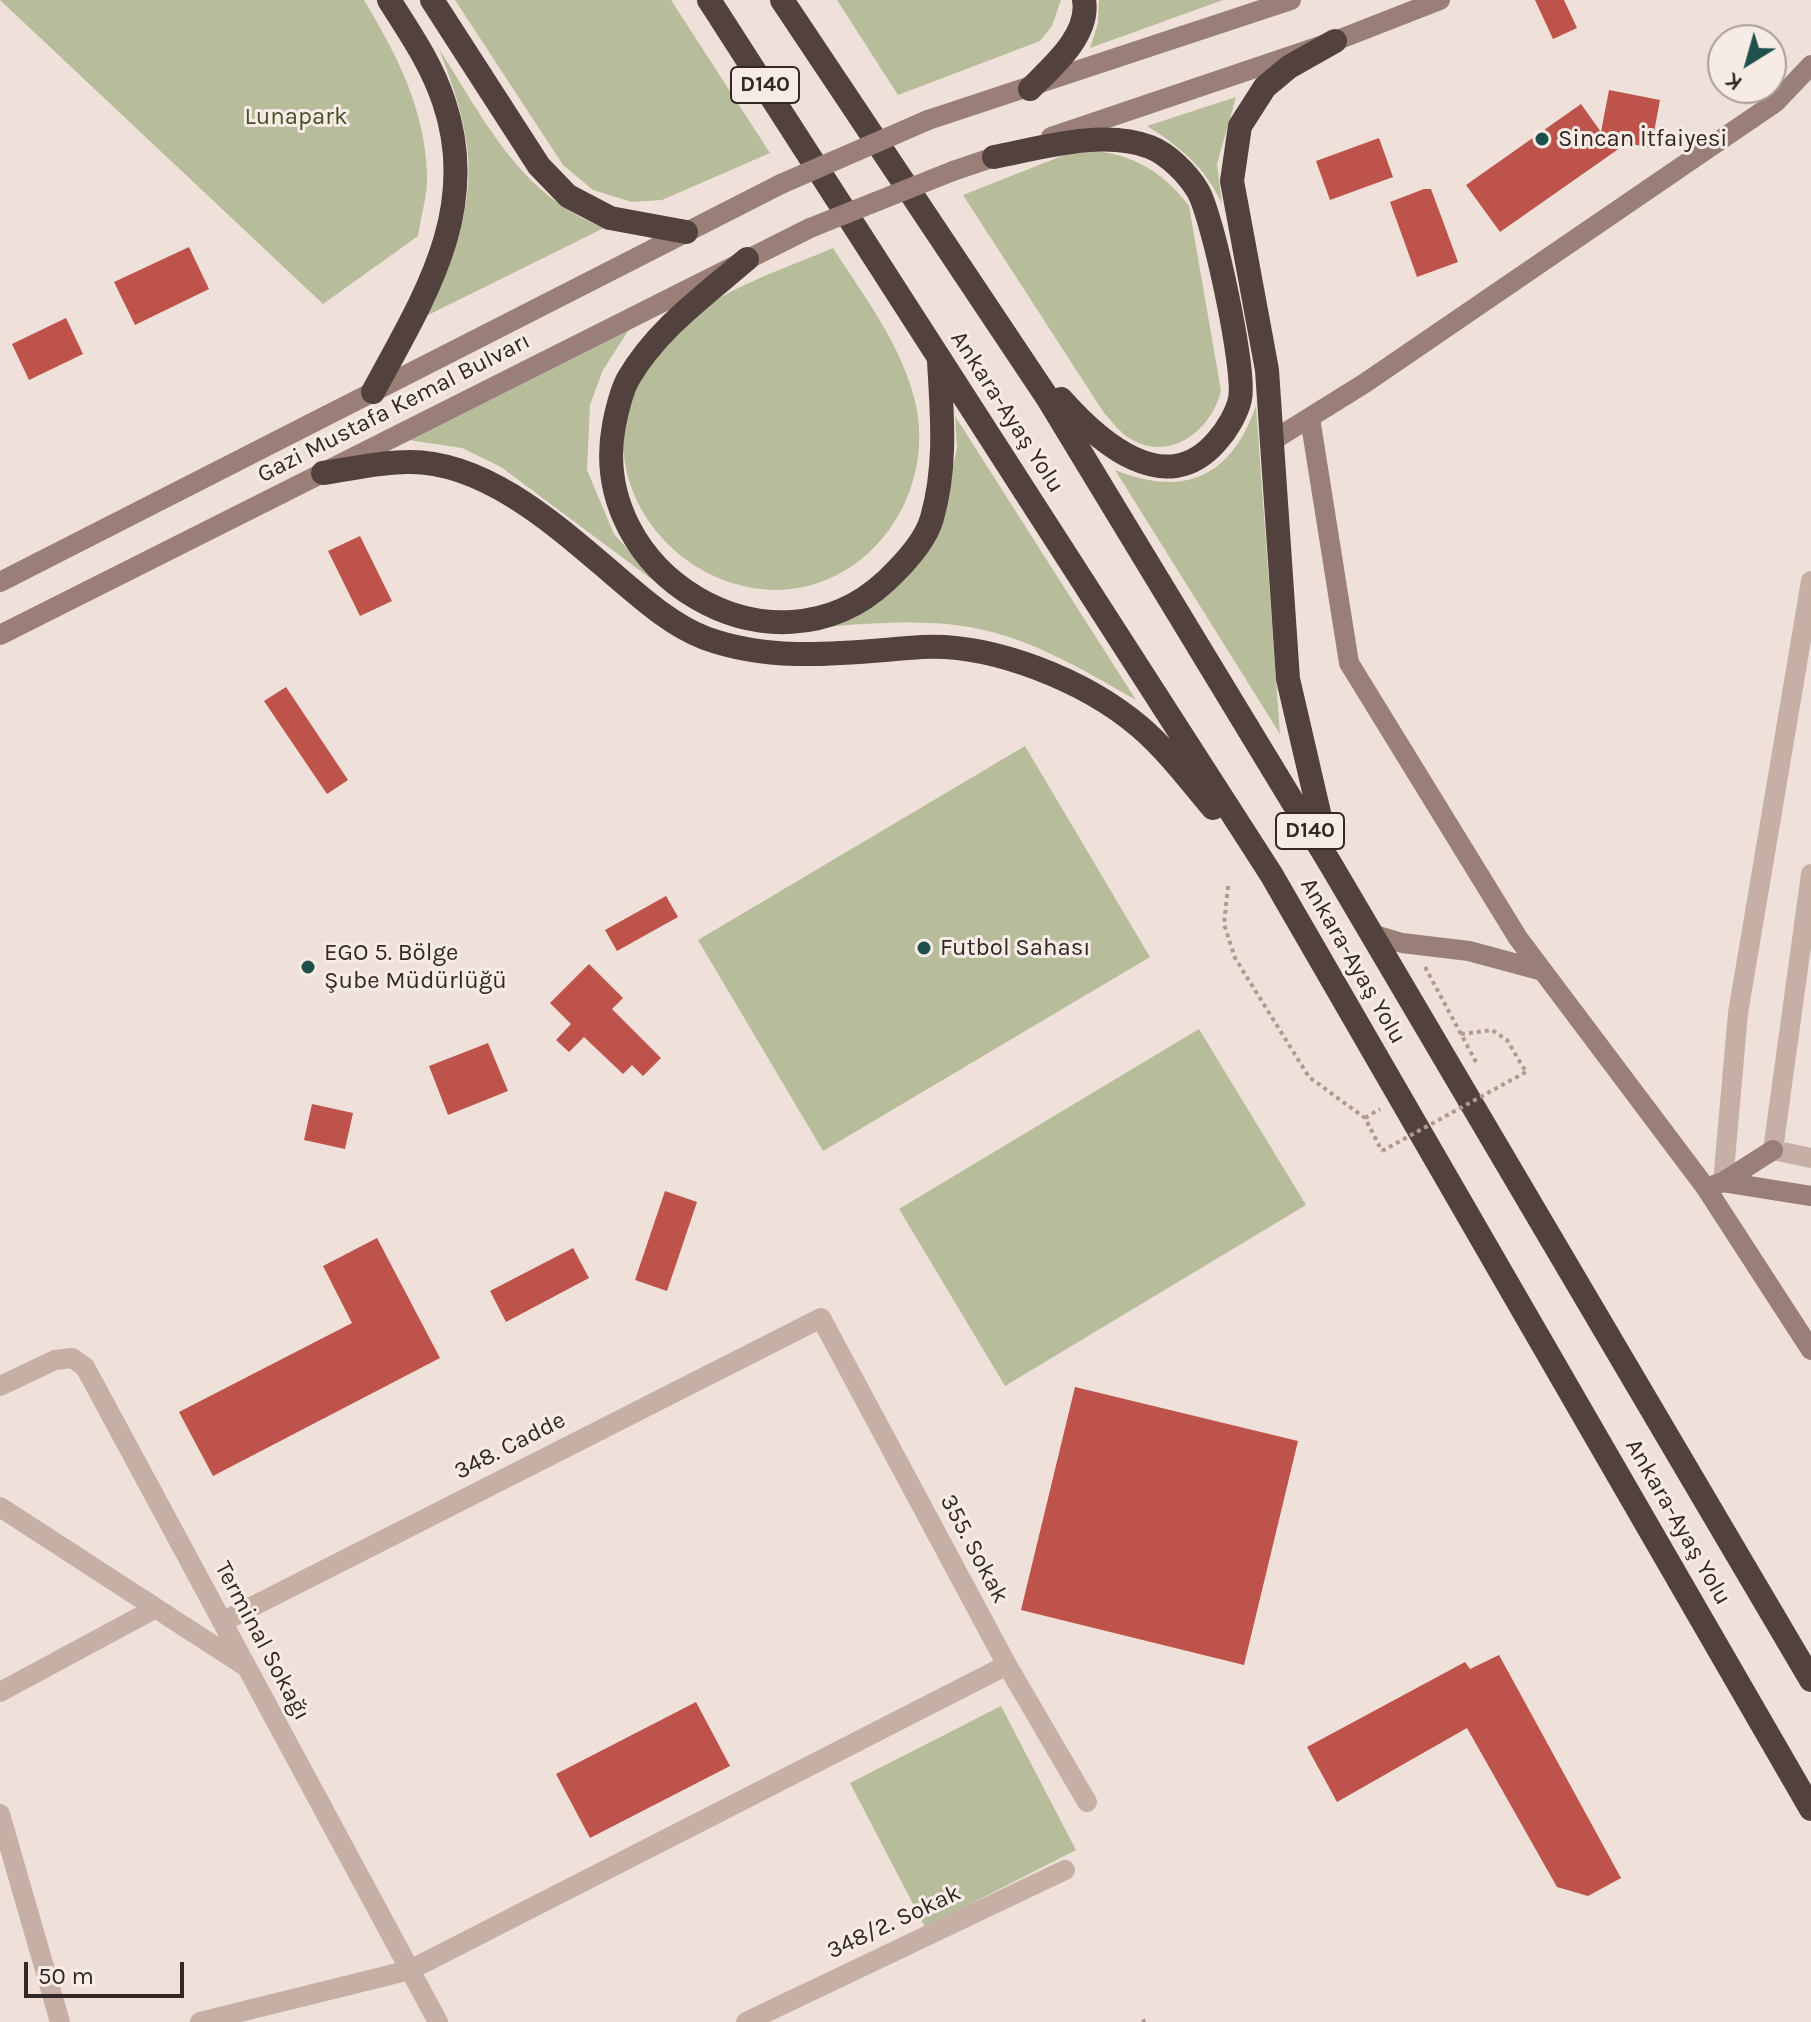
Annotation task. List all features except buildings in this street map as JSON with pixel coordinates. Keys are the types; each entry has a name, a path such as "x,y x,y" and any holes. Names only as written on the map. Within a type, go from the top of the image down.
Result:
{"highway":[{"path":"373,392 420,304 443,251 455,201 458,168 444,100 426,59 389,0"},
{"path":"432,0 539,166 568,196 610,218 686,232"},
{"name":"Ankara-Ayaş Yolu","path":"709,0 1271,874 1811,1809"},
{"name":"Ankara-Ayaş Yolu","path":"782,0 1047,397 1331,865 1811,1680"},
{"path":"799,0 825,64"},
{"path":"1030,89 1065,52 1078,29 1084,0"},
{"path":"1331,865 1288,679 1267,370 1232,181 1240,126 1265,87 1289,67 1335,41"},
{"path":"994,157 1062,144 1117,140 1151,147 1179,167 1199,192 1211,225 1239,371 1240,398 1225,432 1207,453 1185,464 1162,466 1140,462 1089,431 1001,330"},
{"path":"747,259 659,334 627,380 610,445 613,481 623,518 644,554 677,585 711,608 761,622 817,620 866,599 902,566 932,521 945,456 939,359"},
{"path":"323,473 409,462 450,468 511,495 555,524 672,619 703,637 751,651 791,655 926,647 974,651 1026,664 1083,690 1140,726 1271,874"}],"main road":[{"name":"Gazi Mustafa Kemal Bulvarı","path":"0,582 781,184 928,120 1030,89 1291,0"},
{"name":"Gazi Mustafa Kemal Bulvarı","path":"0,635 810,228 953,171 1335,41 1440,0"},
{"path":"1272,441 1776,102 1811,65"},
{"path":"1310,418 1349,663 1510,925 1543,971 1714,1185 1811,1350"},
{"path":"1372,934 1402,943 1469,951 1543,971"},
{"path":"1714,1185 1773,1150"},
{"path":"1714,1185 1811,1196"}],"street":[{"path":"1714,1185 1738,1013 1811,581"},
{"path":"1811,874 1773,1150 1811,1158"},
{"name":"348. Cadde","path":"222,1622 821,1318"},
{"name":"355. Sokak","path":"821,1318 1007,1665 1087,1802"},
{"name":"Terminal Sokağı","path":"0,1386 55,1360 72,1358 85,1367 438,2022"},
{"path":"0,1507 247,1667"},
{"path":"0,1692 156,1608"},
{"path":"200,2022 410,1970 1007,1665"},
{"path":"0,1814 60,2022"},
{"name":"348/2. Sokak","path":"746,2022 1065,1870"}],"path":[{"path":"1228,886 1224,924 1235,958 1309,1077 1365,1118 1382,1151 1526,1072 1507,1040 1492,1030 1461,1034"},
{"path":"1142,2022 1149,2019"}],"green space":[{"name":"Lunapark","path":"0,0 364,0 398,62 421,127 427,182 418,236 323,304"},
{"path":"455,0 671,0 770,153 662,200 632,202 593,190 563,165"},
{"path":"837,0 1061,0 1052,26 1040,41 898,95"},
{"path":"1099,0 1223,0 1090,48 1098,23"},
{"path":"439,49 490,129 527,176 575,214 604,228 422,318 454,246 468,186 463,125"},
{"path":"1236,97 1217,164 1222,204 1208,179 1190,159 1147,126"},
{"path":"1077,150 1111,153 1140,164 1166,181 1189,206 1221,391 1216,406 1197,431 1171,445 1157,447 1141,444 1123,434 1104,413 963,195"},
{"path":"833,248 881,322 909,380 915,401 919,441 913,480 898,516 876,546 846,570 812,585 773,590 732,583 685,559 649,521 627,474 623,448 627,411 645,373 687,320 739,288"},
{"path":"630,328 603,370 590,405 587,470 614,534 662,587 501,467 462,448 408,440"},
{"path":"1256,406 1280,734 1115,470 1163,482 1184,481 1202,475 1219,465 1233,450"},
{"path":"955,416 1136,700 1027,643 979,629 908,623 765,631 838,611 943,513 957,448"},
{"name":"Futbol Sahası","path":"1025,746 1150,957 823,1151 698,940"},
{"path":"1199,1029 1306,1205 1005,1386 899,1209"},
{"path":"1001,1706 1076,1850 925,1927 850,1783"}],"place":[{"name":"Sincan İtfaiyesi","path":"1542,139"},
{"name":"Futbol Sahası","path":"924,948"},
{"name":"EGO 5. Bölge Şube Müdürlüğü","path":"308,967"}]}
